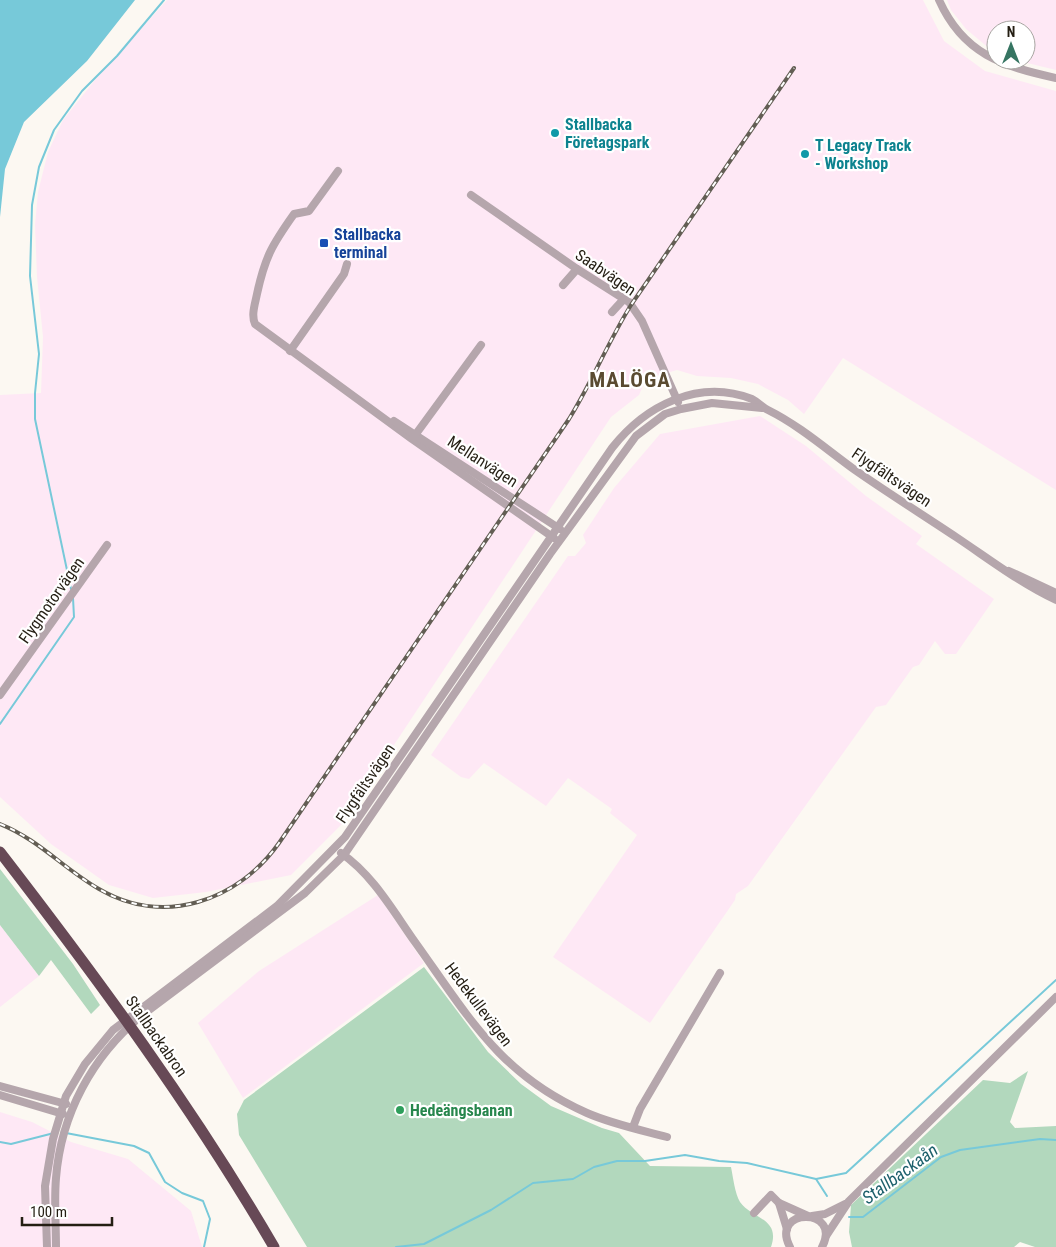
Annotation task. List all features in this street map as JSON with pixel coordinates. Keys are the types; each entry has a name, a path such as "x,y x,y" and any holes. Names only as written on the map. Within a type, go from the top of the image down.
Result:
{"highway":[{"name":"Stallbackabron","path":"0,852 85,963 160,1068 221,1160 274,1247"}],"street":[{"path":"939,0 956,30 984,55 1003,65 1056,78"},
{"name":"Mellanvägen","path":"338,171 316,204 309,211 294,214 265,260 254,308 253,322 258,328 414,437 559,542"},
{"name":"Saabvägen","path":"472,195 631,305 642,321 680,409"},
{"path":"290,351 344,274 347,264"},
{"path":"563,285 577,269"},
{"path":"612,312 622,300"},
{"path":"414,437 481,345"},
{"name":"Flygfältsvägen","path":"47,1247 45,1186 53,1139 64,1103 84,1064 113,1030 277,906 335,849 372,799 621,436 652,409 676,398 694,394 728,394 752,400 792,422 856,471 1037,591 1056,600"},
{"name":"Flygfältsvägen","path":"56,1247 56,1179 62,1139 68,1119 92,1068 123,1031 299,898 344,855 559,542 636,436 666,414 680,409 712,403 767,409"},
{"name":"Mellanvägen","path":"414,437 566,533"},
{"name":"Flygmotorvägen","path":"0,695 77,589 107,544"},
{"name":"Flygfältsvägen","path":"1002,568 1056,593"},
{"name":"Hedekullevägen","path":"335,849 344,855 390,904 478,1032 499,1055 531,1082 558,1100 589,1114 667,1137"},
{"path":"633,1127 640,1109 720,973"},
{"path":"782,1247 787,1232 795,1219 825,1214 849,1201 1056,997"},
{"path":"0,1086 73,1106"},
{"path":"0,1095 60,1114 68,1119"},
{"path":"754,1213 771,1195 779,1203 810,1216 822,1224 826,1243"},
{"path":"826,1243 849,1201"},
{"path":"779,1203 790,1247"}],"shaded area":[{"path":"167,0 923,0 944,41 985,71 1056,91 1056,490 843,358 804,414 788,400 758,384 731,378 697,376 677,370 646,379 639,395 611,417 341,825 291,875 206,892 153,898 109,885 51,844 0,797 0,395 41,393 43,337 37,277 35,225 38,192 48,152 63,120 95,80"},
{"path":"947,0 1056,0 1056,70 1036,65 1036,20 986,20 986,46 966,29 951,10"},
{"path":"760,416 806,446 866,496 922,536 916,544 994,599 956,654 945,654 935,641 919,665 913,667 886,705 876,707 748,886 736,894 735,900 650,1023 553,957 637,835 610,813 612,809 568,778 546,806 484,763 469,779 461,777 431,755 568,556 575,556 586,543 583,535 614,488 660,434"},
{"path":"378,895 424,963 243,1098 198,1023 259,971"},
{"path":"0,925 39,976 0,1007"},
{"path":"0,1112 32,1122 71,1142 128,1159 191,1211 202,1247 0,1247"}],"green space":[{"path":"0,869 73,964 100,1005 91,1014 51,960 39,976 0,925"},
{"name":"Hedeängsbanan","path":"424,967 488,1052 521,1084 551,1106 602,1128 619,1133 650,1166 731,1167 738,1199 745,1208 769,1224 772,1230 771,1247 307,1247 239,1135 237,1114 244,1100"},
{"path":"1028,1071 1010,1122 1015,1128 1056,1126 1056,1247 1035,1247 1020,1242 1014,1247 852,1247 849,1232 851,1205 983,1080 1010,1083"}],"water":[{"path":"0,0 135,0 87,61 24,122 5,169 0,217"}],"waterway":[{"path":"71,589 35,419 35,393 39,354 30,276 32,205 39,167 54,130 82,91 117,56 164,0"},
{"path":"0,724 74,617 73,598"},
{"path":"396,1247 424,1244 491,1210 533,1183 573,1179 594,1167 617,1161 645,1161 685,1155 719,1161 747,1163 816,1179 846,1173 1056,980"},
{"path":"0,1142 11,1144 54,1133"},
{"path":"66,1133 134,1146 149,1153 165,1182 182,1193 203,1201 210,1219 204,1247"},
{"name":"Stallbackaån","path":"849,1217 863,1217 941,1157 960,1150 1040,1139 1056,1140"},
{"path":"816,1179 827,1196"}],"railway":[{"path":"0,824 27,838 99,889 124,900 149,906 174,906 198,902 221,893 243,880 262,863 279,843 569,419 631,305 794,68"}],"place":[{"name":"Stallbacka Företagspark","path":"555,133"},
{"name":"T Legacy Track - Workshop","path":"805,154"},
{"name":"Stallbacka terminal","path":"324,243"},
{"name":"Hedeängsbanan","path":"400,1110"}],"district":[{"name":"MALÖGA","path":"630,380"}]}
